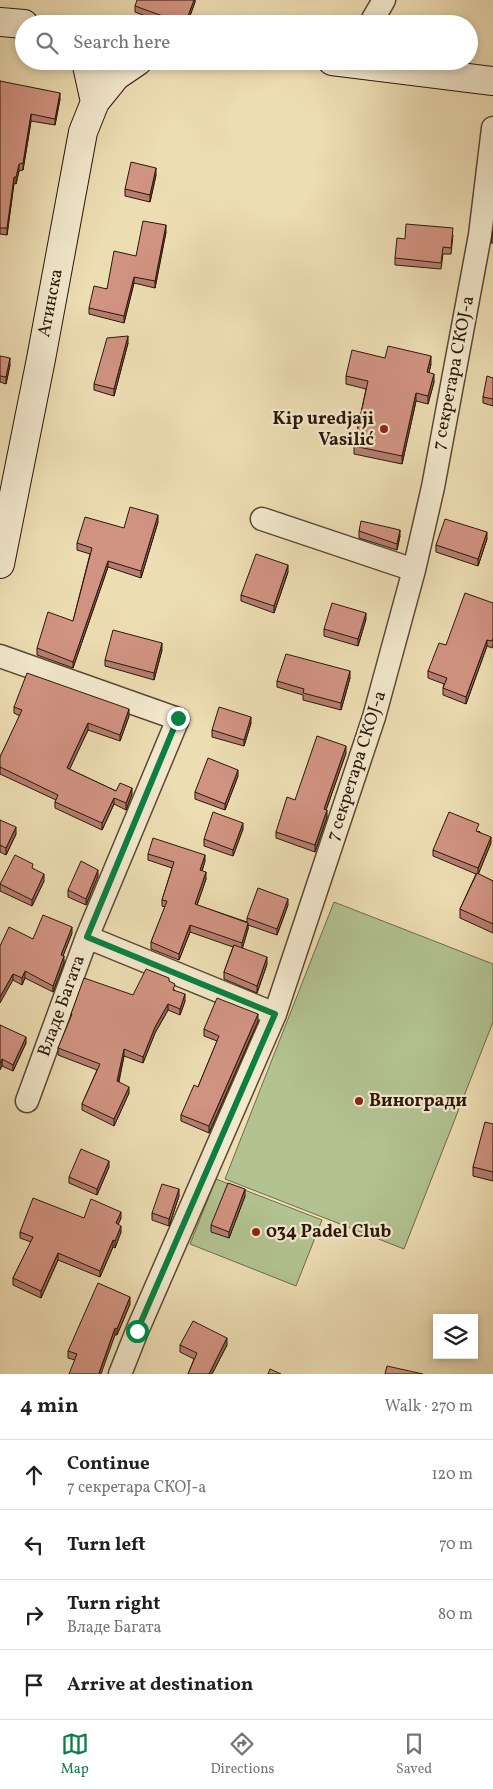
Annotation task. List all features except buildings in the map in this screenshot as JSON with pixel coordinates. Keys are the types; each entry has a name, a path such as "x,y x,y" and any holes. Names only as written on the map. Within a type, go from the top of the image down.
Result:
{"street":[{"path":"375,15 384,0"},
{"path":"0,22 15,23"},
{"path":"88,70 95,102"},
{"name":"Атинска","path":"0,564 83,132 95,102 116,76 125,70"},
{"path":"406,70 493,81"},
{"name":"7 секретара СКОЈ-а","path":"120,1374 275,1014 374,717 414,570 433,487 480,235 493,128"},
{"path":"262,519 414,570"},
{"name":"Владе Багата","path":"0,656 178,718 87,937 27,1101"},
{"path":"87,937 275,1014"}],"green space":[{"name":"Виногради","path":"334,902 493,964 493,1022 404,1249 225,1179"},
{"name":"034 Padel Club","path":"216,1179 322,1220 296,1286 190,1244"}],"place":[{"name":"Kip uredjaji Vasilić","path":"384,429"},
{"name":"Виногради","path":"359,1101"},
{"name":"034 Padel Club","path":"256,1232"}],"route":[{"path":"137,1331 275,1014 87,937 178,718"}]}
